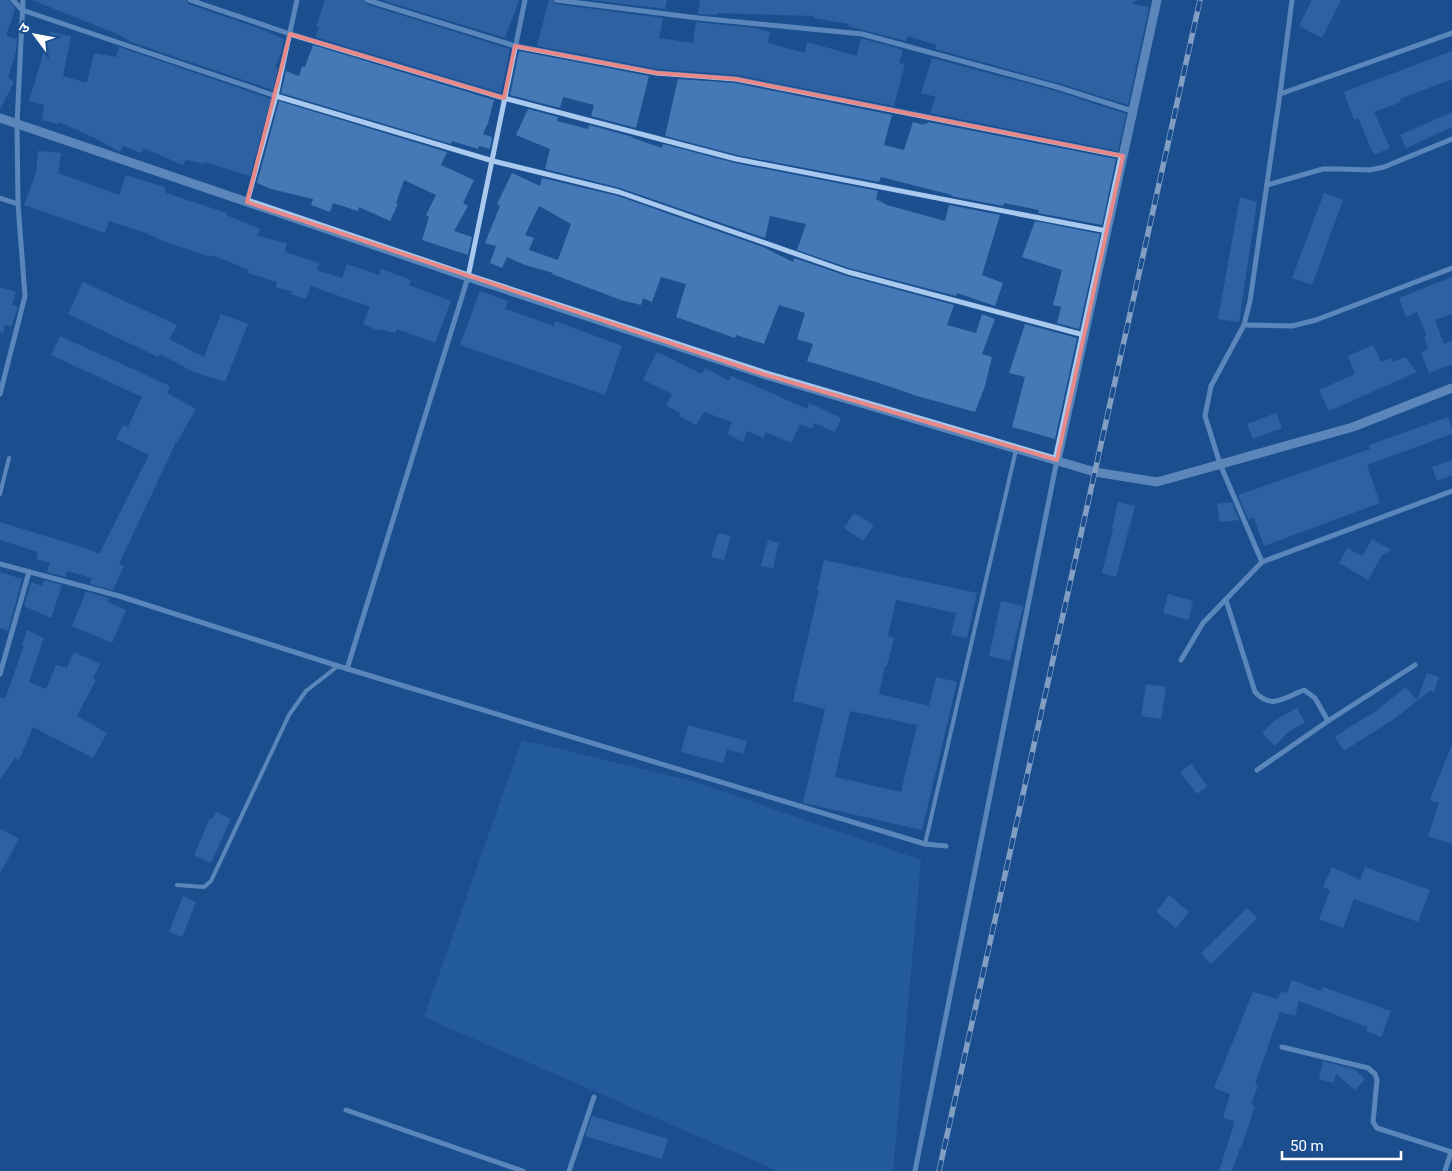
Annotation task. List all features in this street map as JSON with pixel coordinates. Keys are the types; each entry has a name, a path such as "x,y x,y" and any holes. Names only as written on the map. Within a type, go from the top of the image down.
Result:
{"street":[{"path":"13,0 22,10 276,96 493,161 619,192 848,272 1084,334"},
{"path":"0,394 25,296 18,204 17,124 23,0"},
{"path":"190,0 290,34 504,98 736,159 1106,231"},
{"path":"247,202 276,96 297,0"},
{"path":"367,0 515,46 657,73 736,79 1123,156"},
{"path":"347,669 468,277 525,0"},
{"path":"556,0 698,18 862,34 933,55 1057,87 1132,111"},
{"path":"915,1171 1057,460 1157,0"},
{"path":"1262,562 1220,464 1205,416 1211,386 1244,325 1250,301 1292,0"},
{"path":"1280,94 1452,33"},
{"path":"0,118 468,277 763,374 1096,472 1157,482 1353,427 1452,388"},
{"path":"1267,185 1323,170 1340,168 1377,169 1452,139"},
{"path":"0,198 18,204"},
{"path":"1244,325 1292,326 1316,320 1452,268"},
{"path":"1181,660 1203,623 1262,562 1452,491"},
{"path":"0,564 119,596 347,669 926,844 946,846"},
{"path":"0,674 28,572"},
{"path":"1226,600 1255,692 1265,701 1272,703 1304,690 1315,698 1328,721"},
{"path":"1257,770 1328,721 1415,665"},
{"path":"1282,1047 1368,1068 1375,1074 1377,1080 1373,1122 1377,1128 1452,1152 1445,1171"},
{"path":"569,1171 594,1096"},
{"path":"346,1110 523,1171"}],"lane":[{"path":"926,844 1016,448"},
{"path":"0,494 9,458"},
{"path":"177,885 204,887 211,881 289,715 306,691 338,666"}],"highlighted area":[{"path":"290,34 504,98 515,46 657,73 736,79 1123,156 1057,460 763,374 247,202"}],"shaded area":[{"path":"522,740 692,781 921,860 893,1171 778,1171 424,1017"}],"building":[{"path":"0,0 9,0 15,9 6,36 17,39 16,51 8,78 14,82 0,109"},
{"path":"32,0 186,0 189,4 284,39 281,54 275,67 278,68 273,90 128,41 122,36"},
{"path":"325,0 363,0 366,4 510,49 501,93 315,37 319,28 316,26"},
{"path":"382,0 519,0 505,38"},
{"path":"549,0 552,0 555,4 663,18 659,38 693,43 696,22 755,28 770,32 768,43 805,53 807,42 857,56 861,38 903,50 899,63 905,64 894,106 737,75 658,69 537,46"},
{"path":"591,0 667,0 665,9"},
{"path":"700,0 1137,0 1132,4 1149,7 1128,105 1058,83 935,49 936,45 908,36 906,41 848,26 849,24 814,18 814,16 698,14"},
{"path":"1312,0 1341,0 1322,38 1299,26"},
{"path":"50,32 71,36 63,76 87,83 94,53 116,57 119,47 271,99 250,176 205,162 204,164 186,160 183,165 143,148 141,153 123,146 120,152 97,139 59,122 58,124 42,120 44,105 29,101"},
{"path":"313,45 494,100 483,134 492,137 490,149 479,146 478,149 452,141 451,144 281,93 286,71 299,76 302,66 305,67"},
{"path":"519,51 649,76 636,128 591,116 594,105 563,97 560,108 510,95"},
{"path":"1452,51 1452,79 1400,99 1401,102 1374,112 1390,148 1374,155 1358,118 1354,120 1344,92"},
{"path":"932,58 1056,91 1126,114 1118,151 930,113 936,97 921,93"},
{"path":"678,79 735,83 892,115 884,145 904,150 913,122 924,125 924,123 927,124 928,122 1116,159 1102,225 1038,213 1039,210 1004,203 1003,206 951,196 881,177 879,182 737,155 665,136"},
{"path":"279,101 447,152 441,165 474,180 463,203 468,206 454,231 472,237 468,255 422,240 429,217 426,215 436,195 404,180 396,203 398,204 390,221 359,207 358,211 333,203 330,212 311,205 313,199 271,189 257,183"},
{"path":"528,109 558,117 557,121 588,129 589,125 633,137 662,148 663,144 735,163 878,191 876,199 887,205 945,221 949,205 1000,215 982,275 1003,283 995,306 957,293 956,296 849,268 797,250 806,224 770,216 765,238 620,188 545,169 550,149 516,135"},
{"path":"1452,112 1452,127 1406,148 1400,135"},
{"path":"38,151 61,153 58,173 119,195 126,175 164,187 166,193 227,213 226,215 260,229 257,236 287,243 285,252 319,263 317,270 342,278 347,264 379,275 381,269 411,280 409,285 451,301 435,343 397,329 395,333 380,329 379,331 363,324 370,307 311,286 306,299 291,294 292,291 276,288 277,282 248,273 249,270 212,255 211,257 163,241 146,233 109,221 105,233 24,205 36,173"},
{"path":"512,173 540,186 542,178 618,196 763,247 793,262 794,258 847,276 954,305 947,325 976,333 982,314 995,319 982,354 992,357 985,386 975,412 917,396 807,361 813,344 797,339 805,313 779,305 764,344 736,335 735,338 676,317 686,284 661,277 652,302 643,298 641,305 621,300 507,257 502,268 490,263 496,246 485,243 500,206 497,204","holes":["539,206 571,224 558,260 529,250 534,238 525,235"]},
{"path":"1324,193 1343,200 1312,285 1292,278"},
{"path":"1240,197 1257,202 1239,322 1218,319"},
{"path":"1035,221 1100,234 1079,329 1057,323 1061,307 1053,305 1062,270 1022,257"},
{"path":"1452,277 1452,314 1435,320 1444,344 1452,341 1452,364 1429,373 1421,353 1428,349 1424,337 1427,336 1417,312 1406,317 1399,298"},
{"path":"83,282 177,325 169,339 204,357 221,314 248,324 225,382 194,372 160,354 158,357 68,314"},
{"path":"0,287 16,292 12,305 18,307 11,327 5,325 3,333 0,332"},
{"path":"480,291 508,301 505,309 554,326 555,321 622,346 605,395 460,345"},
{"path":"1025,324 1077,338 1055,439 1012,427 1025,377 1009,373"},
{"path":"60,336 170,386 167,393 196,409 176,442 119,564 124,566 113,590 90,584 92,578 67,571 65,577 47,572 50,563 36,559 38,552 0,540 0,522 99,554 149,455 116,439 123,425 128,427 142,397 51,355"},
{"path":"1373,345 1381,362 1391,358 1393,362 1405,357 1417,372 1329,411 1319,390 1355,374 1348,356"},
{"path":"657,352 702,374 705,368 729,381 731,376 807,409 809,403 841,418 835,432 814,423 812,429 800,424 791,443 766,432 763,438 747,431 743,442 727,434 732,422 704,412 696,425 679,416 680,413 666,405 672,394 643,380"},
{"path":"1276,413 1282,428 1253,439 1247,424"},
{"path":"1448,417 1452,434 1367,465 1380,503 1264,546 1254,518 1248,519 1238,495 1370,449 1369,445"},
{"path":"1452,460 1452,475 1437,481 1432,467"},
{"path":"1118,502 1135,506 1116,577 1102,573"},
{"path":"1232,502 1239,520 1220,522 1217,504"},
{"path":"854,513 874,525 863,541 844,528"},
{"path":"718,533 731,536 724,560 711,557"},
{"path":"1372,539 1391,550 1382,555 1368,580 1339,563 1347,548 1362,556"},
{"path":"768,540 779,543 773,568 761,566"},
{"path":"824,560 977,593 967,638 951,635 956,613 896,600 888,636 894,638 879,694 929,706 936,677 957,682 922,830 803,803 825,709 793,701 819,590 817,590","holes":["850,711 917,725 901,792 835,777"]},
{"path":"0,572 22,579 8,631 0,628"},
{"path":"44,580 62,585 51,618 24,606 31,582 42,586"},
{"path":"86,592 109,598 107,602 126,610 112,643 72,626"},
{"path":"1168,594 1193,601 1188,620 1163,613"},
{"path":"1001,601 1023,606 1010,661 989,656"},
{"path":"27,630 44,638 29,682 46,689 56,665 67,668 74,652 100,664 93,678 96,680 77,716 107,733 93,758 33,727 19,760 15,758 0,779 0,697 5,699 24,646 22,645"},
{"path":"1427,673 1439,677 1434,692 1431,690 1417,701"},
{"path":"1146,684 1166,687 1161,719 1141,716"},
{"path":"1406,687 1417,701 1389,723 1344,751 1335,737 1368,717"},
{"path":"1297,708 1305,722 1287,733 1275,746 1262,733 1274,721"},
{"path":"688,725 747,741 743,754 727,749 723,763 681,752"},
{"path":"1451,747 1452,844 1428,836 1439,803 1430,800"},
{"path":"1191,764 1207,786 1197,794 1180,772"},
{"path":"216,812 231,819 211,863 194,855 210,818 212,819"},
{"path":"0,829 19,839 0,873"},
{"path":"1332,867 1360,880 1365,867 1430,890 1418,922 1354,899 1343,928 1319,919 1330,890 1323,887"},
{"path":"1169,895 1189,912 1176,928 1156,912"},
{"path":"183,896 196,902 182,937 169,932"},
{"path":"1247,908 1257,918 1211,964 1201,953"},
{"path":"1292,980 1321,991 1323,987 1391,1011 1381,1037 1366,1031 1368,1027 1299,1001 1295,1016 1280,1012 1255,1084 1258,1086 1251,1104 1255,1106 1241,1148 1232,1171 1219,1171 1235,1121 1223,1118 1230,1094 1214,1088 1253,992 1277,999 1282,991 1287,993"},
{"path":"1322,1061 1354,1069 1365,1079 1355,1090 1336,1074 1334,1083 1319,1079"},
{"path":"592,1116 668,1139 662,1159 585,1136"}],"railway":[{"path":"939,1171 1200,0"}]}
